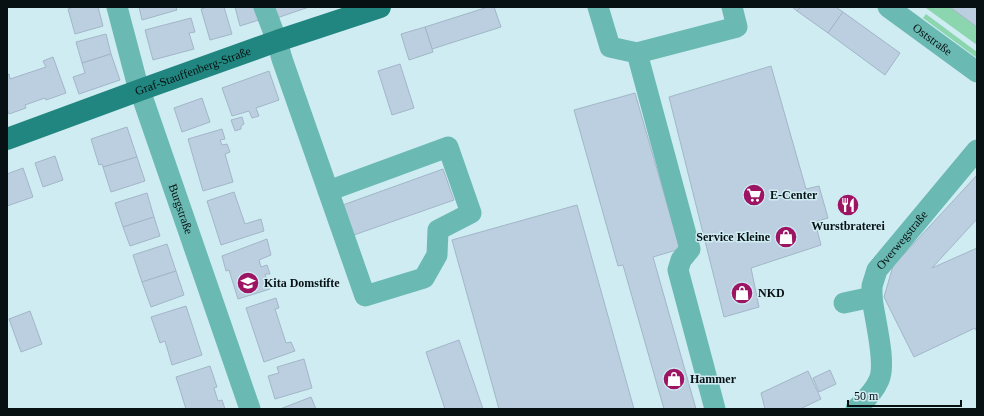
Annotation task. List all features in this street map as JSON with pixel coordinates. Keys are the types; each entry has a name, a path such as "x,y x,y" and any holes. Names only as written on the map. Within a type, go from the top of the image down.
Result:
{"main road":[{"name":"Graf-Stauffenberg-Straße","path":"7,139 277,41 374,8"}],"street":[{"name":"Burgstraße","path":"117,7 140,90 250,409"},
{"path":"264,7 277,41 282,60 328,191 365,296 424,278 437,255 438,230 471,212 448,147 328,191"},
{"path":"598,7 610,47 637,54 737,27 732,7"},
{"name":"Oststraße","path":"888,7 977,72"},
{"path":"637,54 690,249 681,260 678,270 715,409"},
{"name":"Overwegstraße","path":"856,409 868,397 880,378 882,363 872,297 872,286 877,270 977,150"},
{"path":"844,303 872,297"}],"green space":[{"path":"950,7 977,27 977,45 926,8"},
{"path":"926,14 977,52 977,58 923,18"}],"building":[{"path":"73,7 98,7 103,26 75,34 68,9"},
{"path":"139,7 176,7 177,10 142,20"},
{"path":"207,7 224,7 232,34 210,40 201,9"},
{"path":"235,7 258,7 262,19 240,26"},
{"path":"266,7 309,7 271,20"},
{"path":"488,7 494,7 501,27 432,49 425,27"},
{"path":"792,7 801,7 797,11"},
{"path":"801,7 836,7 843,12 828,33 797,11"},
{"path":"950,7 977,7 977,27"},
{"path":"843,12 900,53 885,75 828,33"},
{"path":"191,18 195,32 189,33 194,49 153,60 145,30"},
{"path":"425,27 433,52 409,60 401,34"},
{"path":"106,34 111,54 82,63 76,42"},
{"path":"111,54 120,80 79,94 73,77 85,73 82,63"},
{"path":"53,57 66,93 25,105 26,108 9,114 7,109 7,75 9,74 10,79 46,67 43,61"},
{"path":"400,64 414,108 392,115 378,71"},
{"path":"771,66 806,189 819,186 828,218 815,222 821,245 751,268 759,307 724,317 669,97"},
{"path":"269,71 279,100 256,108 259,116 252,118 249,111 232,116 222,88"},
{"path":"635,93 680,249 653,257 696,409 664,409 623,265 618,266 574,110"},
{"path":"202,98 210,122 182,132 174,108"},
{"path":"242,117 244,124 241,126 241,129 235,131 231,120"},
{"path":"127,127 137,157 103,167 102,164 99,165 91,139"},
{"path":"222,129 225,139 220,140 222,145 227,144 230,152 225,154 233,182 203,191 188,139"},
{"path":"55,156 63,180 43,187 35,163"},
{"path":"137,157 145,181 111,192 103,167"},
{"path":"23,168 33,197 7,206 7,174"},
{"path":"443,169 454,200 351,236 340,206"},
{"path":"977,175 977,219 932,268 977,248 977,332 975,328 914,357 884,297 893,266"},
{"path":"234,192 245,224 261,219 264,231 221,245 207,201"},
{"path":"147,193 154,217 123,227 115,203"},
{"path":"577,205 634,409 499,409 452,240"},
{"path":"154,217 160,236 130,246 123,227"},
{"path":"267,239 271,255 259,260 261,267 267,265 270,274 265,274 270,289 238,299 229,270 226,271 222,256"},
{"path":"167,244 176,271 142,282 133,255"},
{"path":"176,271 184,295 151,307 142,282"},
{"path":"276,298 279,308 275,309 286,343 291,342 295,351 264,362 246,308"},
{"path":"186,306 202,355 172,365 165,341 160,343 151,317"},
{"path":"30,311 42,344 21,352 9,319"},
{"path":"459,340 483,409 445,409 426,352"},
{"path":"304,359 312,388 275,399 268,376 279,373 277,367"},
{"path":"210,366 217,387 214,388 218,401 222,400 225,409 186,409 176,377"},
{"path":"830,370 836,384 819,392 813,378"},
{"path":"808,371 821,399 800,409 765,409 761,393"},
{"path":"311,397 316,409 280,409"}],"place":[{"name":"E-Center","path":"754,195"},
{"name":"Wurstbraterei","path":"848,205"},
{"name":"Service Kleine","path":"786,237"},
{"name":"Kita Domstifte","path":"248,283"},
{"name":"NKD","path":"742,293"},
{"name":"Hammer","path":"674,379"}]}
